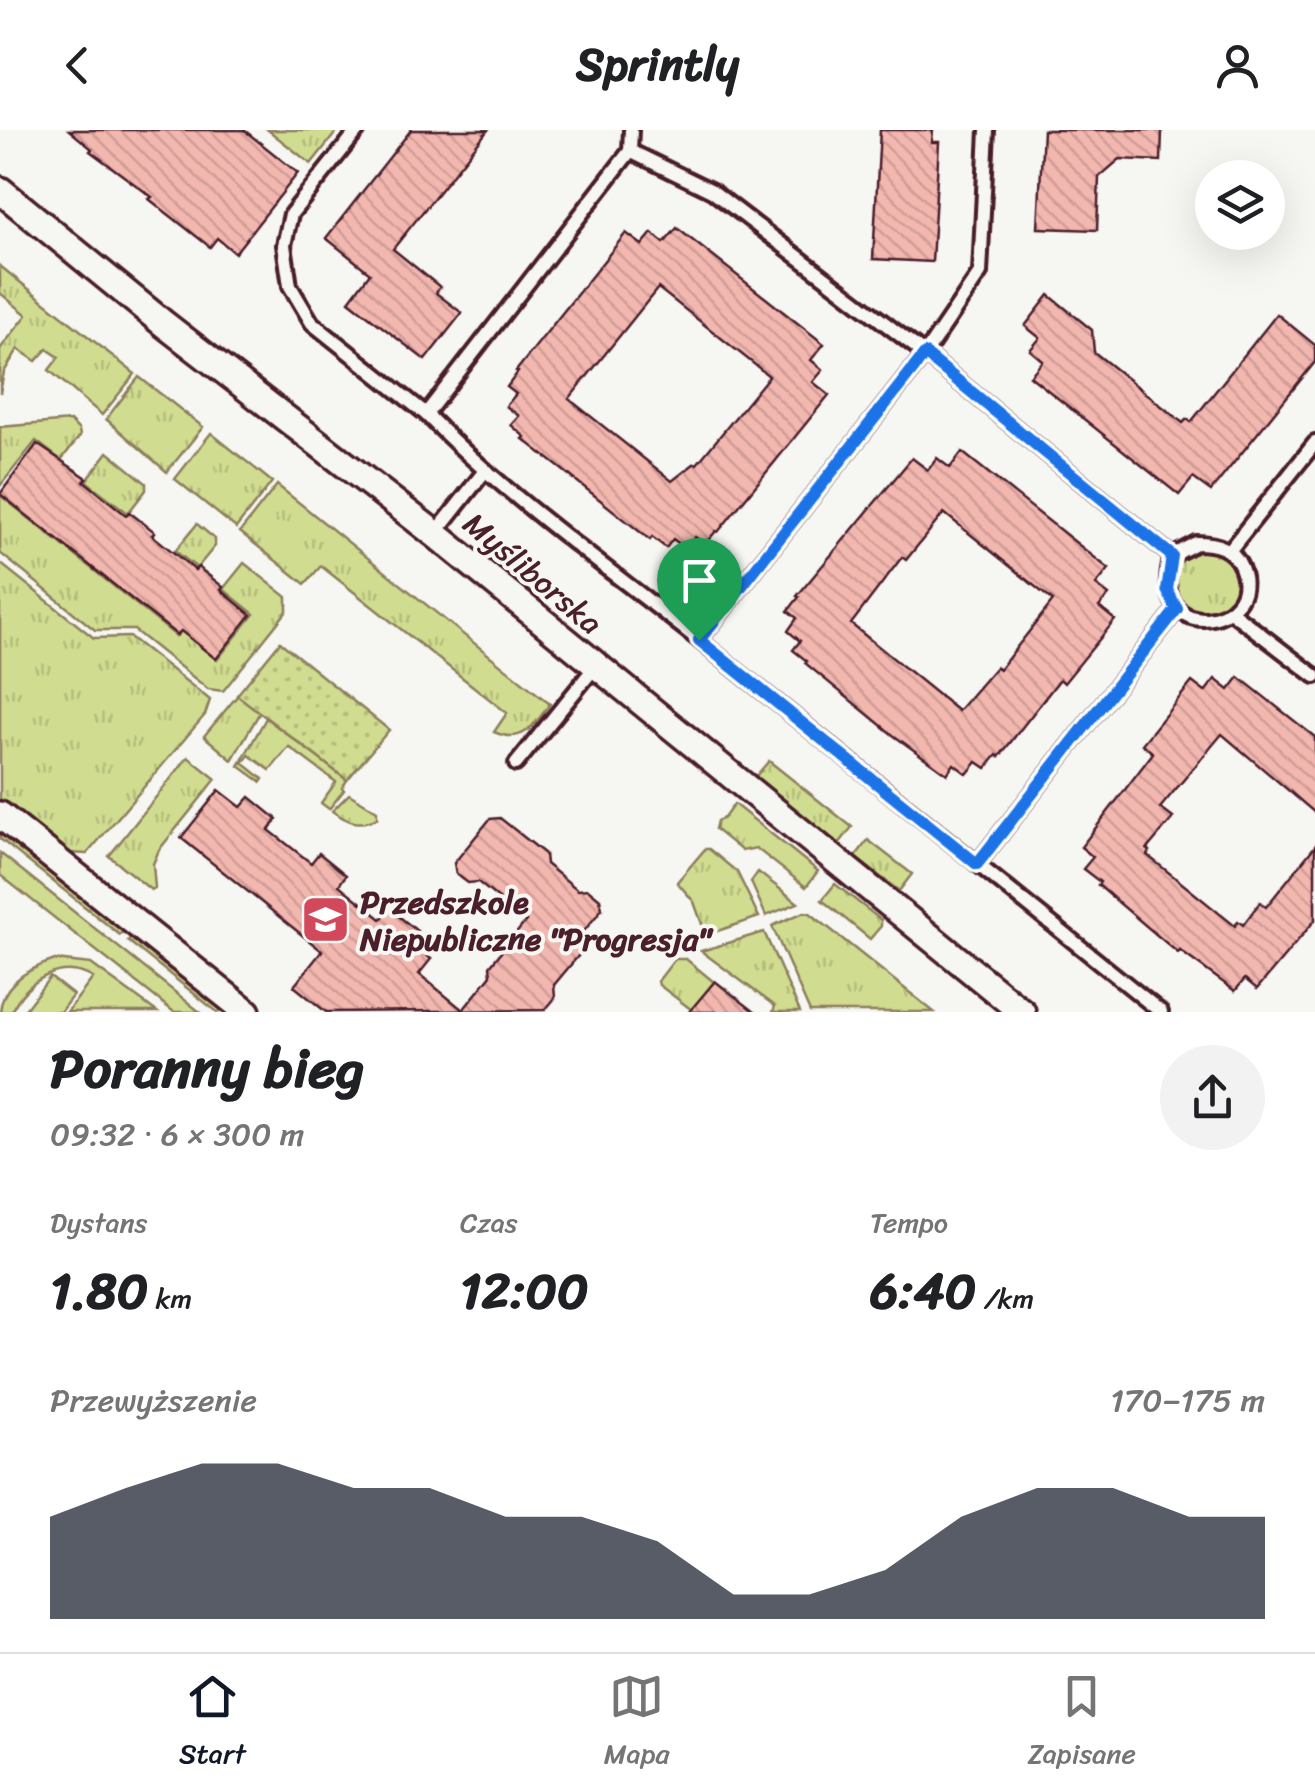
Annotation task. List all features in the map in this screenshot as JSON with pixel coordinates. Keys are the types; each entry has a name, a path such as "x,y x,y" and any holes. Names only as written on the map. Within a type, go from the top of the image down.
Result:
{"street":[{"name":"Myśliborska","path":"0,190 164,324 434,534 1022,1012"},
{"path":"0,815 248,1012"}],"lane":[{"path":"358,130 291,214 284,245 290,286 312,323 426,414 446,439 484,472 1162,1012"},
{"path":"426,414 630,151 631,130"},
{"path":"699,640 925,354 980,273 987,130"},
{"path":"630,151 712,191 925,354 1172,556"},
{"path":"1230,551 1315,443"},
{"path":"434,534 484,472"},
{"path":"1196,543 1222,546 1230,551 1242,568 1244,579 1243,590 1230,612 1204,620 1177,609 1167,590 1172,556 1196,543"},
{"path":"977,864 1177,609"},
{"path":"1230,612 1315,676"},
{"path":"516,764 595,666"}],"green space":[{"path":"268,130 338,130 311,164"},
{"path":"0,266 135,374 102,415 49,370 59,357 47,349 36,361 18,349 4,372 0,393 0,349 27,315 0,293"},
{"path":"139,377 203,427 167,472 106,419"},
{"path":"70,421 80,436 61,460 36,441 0,486 0,427"},
{"path":"211,433 272,482 236,528 175,479"},
{"path":"108,452 146,483 146,490 128,513 86,481"},
{"path":"277,485 550,704 533,726 513,736 494,732 507,713 321,566 305,584 240,532"},
{"path":"0,495 176,636 181,631 217,660 254,614 223,589 244,563 287,597 287,611 223,691 208,689 134,630 95,630 0,553"},
{"path":"197,524 215,539 215,546 197,568 175,551"},
{"path":"1206,550 1228,560 1238,582 1228,604 1206,614 1184,604 1174,582 1184,560"},
{"path":"0,563 94,638 130,637 210,700 205,715 87,854 69,853 0,799"},
{"path":"280,642 389,730 347,780 237,695"},
{"path":"238,695 260,712 232,760 204,736"},
{"path":"266,718 347,780 329,809 321,803 336,782 289,747 270,770 249,755 243,763 263,779 261,782 239,766"},
{"path":"188,757 216,779 159,850 153,864 155,888 151,890 109,856"},
{"path":"769,761 852,827 839,844 755,777"},
{"path":"349,794 377,811 377,818 354,822 332,811"},
{"path":"734,804 818,871 806,887 756,848 742,851 715,829 717,821"},
{"path":"0,827 126,928 120,935 0,839"},
{"path":"868,840 912,874 899,891 855,857"},
{"path":"705,849 737,872 759,917 706,935 694,902 677,882"},
{"path":"0,853 200,1012 174,1012 0,875"},
{"path":"758,872 798,903 766,916 751,882"},
{"path":"835,884 881,920 881,926 870,939 822,900"},
{"path":"804,912 934,1012 810,1012 772,926"},
{"path":"764,932 800,1012 773,1012 775,1006 701,951"},
{"path":"133,934 230,1012 217,1012 128,941"},
{"path":"675,959 686,959 714,982 692,1010 659,985"},
{"path":"55,960 91,964 157,1012 67,1012 93,978 68,971 45,976 26,991 11,1012 0,1012 12,985 27,972"},
{"path":"50,977 73,995 60,1012 23,1012"}],"building":[{"path":"69,130 244,130 298,173 235,253 217,238 210,247"},
{"path":"411,130 488,130 393,249 440,287 436,293 462,313 425,360 349,301 370,273 326,238"},
{"path":"880,130 933,130 932,142 939,142 932,262 873,259"},
{"path":"1043,130 1162,130 1161,161 1120,159 1099,177 1097,230 1038,228"},
{"path":"677,228 824,344 811,360 823,370 813,382 829,395 718,532 705,544 695,537 686,549 673,539 666,548 652,537 650,540 523,439 511,425 519,416 506,406 516,394 507,387 516,371 626,233 642,245 652,233 664,243","holes":["658,288 769,376 697,464 672,481 569,399"]},
{"path":"1049,295 1092,330 1094,352 1183,423 1187,419 1191,422 1277,314 1315,345 1315,362 1211,491 1193,478 1179,495 1030,376 1043,361 1030,350 1040,338 1025,326"},
{"path":"37,444 87,478 84,481 126,515 129,512 155,532 152,535 223,587 221,590 251,615 216,659 181,631 177,635 0,494"},
{"path":"962,452 1109,569 1096,585 1109,595 1099,607 1115,620 1064,683 1060,679 999,757 986,768 977,762 967,774 954,764 947,774 893,735 805,663 793,650 800,641 788,631 797,618 788,611 797,596 912,458 928,470 937,458 950,468","holes":["944,513 1053,601 999,670 996,667 958,711 851,624 902,557 906,560"]},
{"path":"1239,677 1315,737 1315,813 1222,734 1160,808 1173,818 1147,849 1147,855 1235,926 1238,921 1243,925 1260,902 1266,907 1315,846 1315,920 1257,989 1245,979 1235,991 1178,953 1098,885 1100,882 1083,869 1093,857 1081,847 1153,753 1142,744 1192,682 1205,692 1215,679 1229,690"},
{"path":"219,790 241,807 250,797 277,819 269,830 311,863 319,853 346,875 339,885 381,919 390,909 417,931 410,941 431,959 419,974 463,1010 491,975 490,966 526,921 478,882 468,883 456,874 454,863 490,819 500,818 545,854 546,864 578,890 588,889 600,899 602,909 580,936 589,943 554,985 555,998 545,1010 326,1012 294,986 322,951 181,838"},
{"path":"715,981 755,1012 689,1012"}],"place":[{"name":"Przedszkole Niepubliczne \"Progresja\"","path":"325,920"}],"route":[{"path":"925,354 1172,556 1167,590 1177,609 977,864 699,640 925,354"}]}
